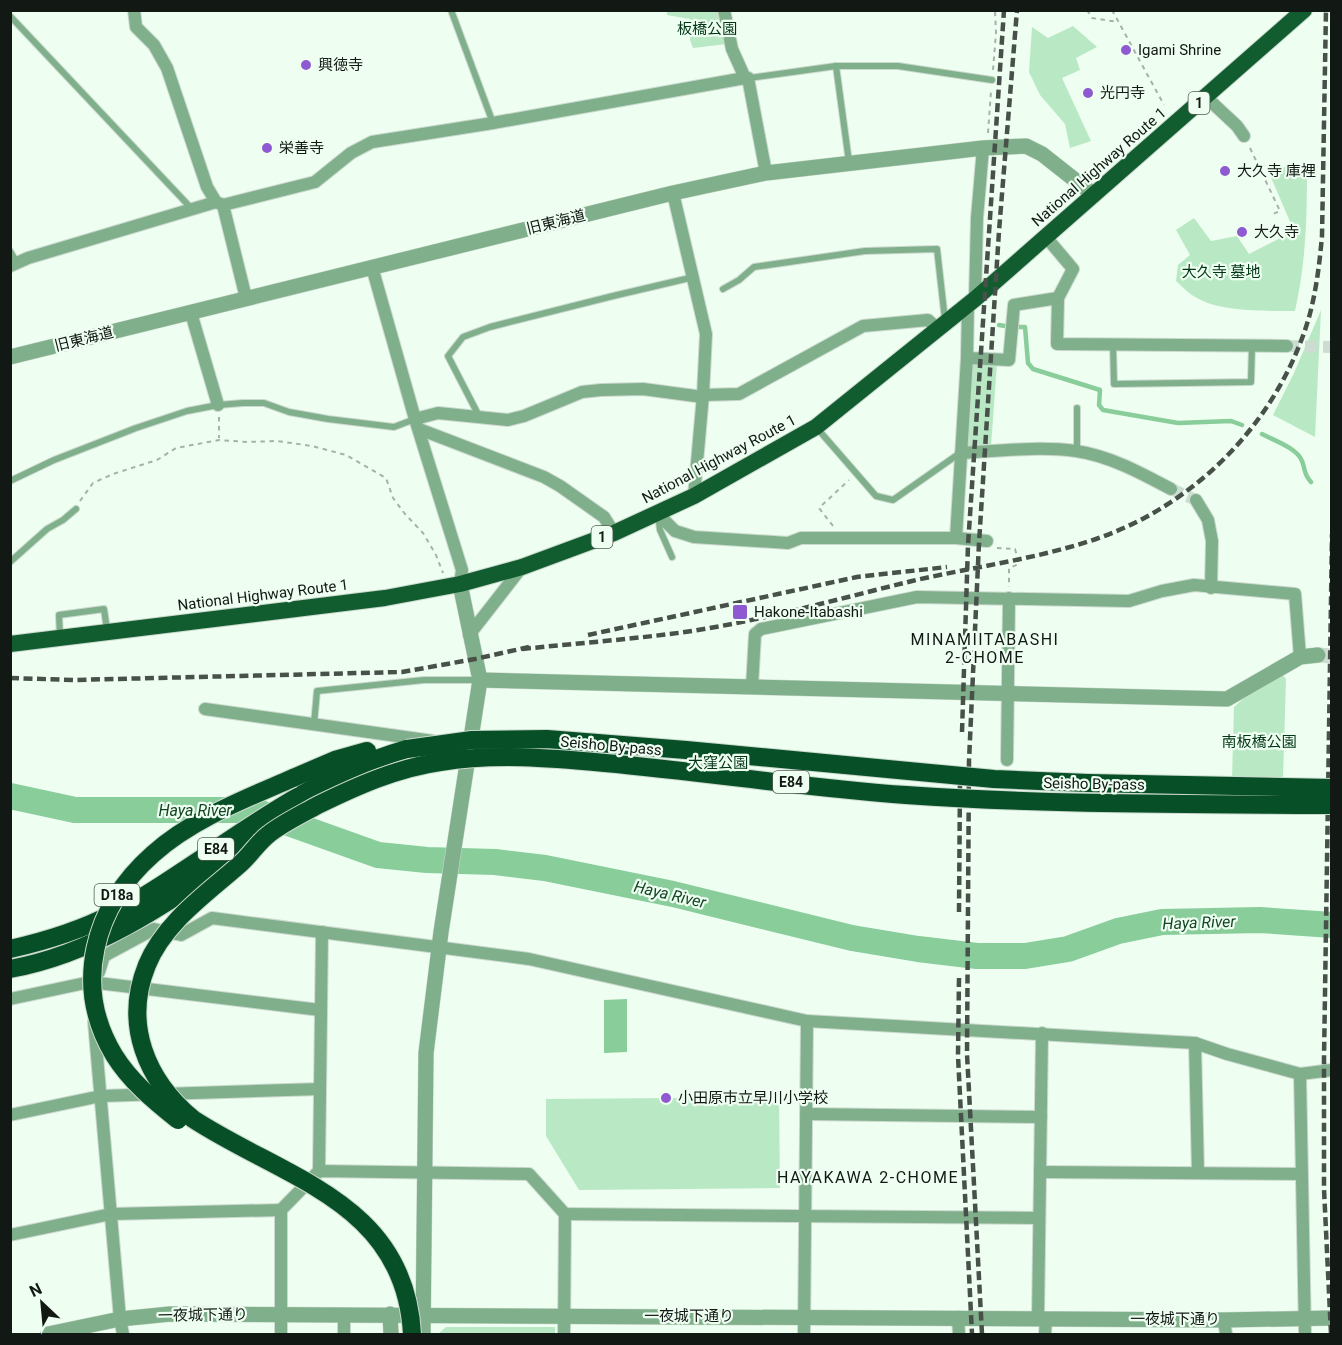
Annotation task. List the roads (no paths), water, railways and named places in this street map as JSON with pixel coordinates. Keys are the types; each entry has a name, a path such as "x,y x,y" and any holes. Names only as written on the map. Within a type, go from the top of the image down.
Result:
{"highway":[{"name":"National Highway Route 1","path":"10,644 385,598 460,584 522,567 658,514 816,427 1046,237 1304,10"},
{"name":"Seisho By-pass","path":"10,949 64,934 115,913 165,883 252,824 314,787 361,764 407,749 472,740 547,739 993,779 1332,788"},
{"name":"D18a","path":"403,1335 400,1308 390,1277 375,1248 358,1229 320,1200 191,1130 131,1078 114,1055 100,1027 93,999 92,978 98,938 111,905 130,877 169,841 224,810 335,760 370,750 391,747 407,749"},
{"name":"Seisho By-pass","path":"10,969 66,955 117,932 169,902 267,835 327,801 382,777 437,762 481,758 555,759 682,770 900,795 977,800 1332,806"},
{"path":"267,835 243,862 180,917 151,955 141,982 138,1001 142,1048 160,1084 177,1105 193,1119 330,1196 368,1226 380,1241 402,1280 408,1300 412,1335"}],"street":[{"path":"134,10 135,27 154,45 167,68 207,187 219,203 246,298"},
{"path":"724,10 732,49 747,78 766,173"},
{"path":"14,264 192,209 315,182 351,153 372,142 747,78"},
{"path":"1206,97 1237,126 1244,136"},
{"name":"旧東海道","path":"10,357 673,193 766,173 983,148 1026,146 1042,154 1094,195"},
{"path":"956,538 983,148"},
{"path":"673,193 706,334 694,496"},
{"path":"1046,237 1073,269 1058,298 1057,344 1287,346"},
{"path":"372,267 462,570 460,584 480,680 440,939 426,1053 423,1335"},
{"path":"967,358 1009,360 1014,305 1058,298"},
{"path":"191,313 218,405"},
{"path":"417,424 438,413 508,420 582,392 601,390 643,389 703,396 739,394 863,326 928,320 941,326"},
{"path":"417,424 544,477 604,517 614,533"},
{"path":"961,453 1033,449 1077,451 1131,468 1171,489"},
{"path":"1196,500 1208,520 1212,541 1211,588"},
{"path":"658,514 675,531 694,537 788,543 801,538 841,537 956,538 987,541"},
{"path":"469,635 522,567"},
{"path":"752,687 755,634 760,629 917,597 1129,601 1162,591 1194,585 1295,594 1300,657"},
{"path":"1007,760 1010,598"},
{"path":"480,680 1227,699 1300,657 1318,655"},
{"path":"206,709 470,745"},
{"path":"122,1327 93,982 104,956 154,930 181,935 212,918 322,932 440,939 807,1021 1195,1043 1300,1074 1332,1070"},
{"path":"281,1335 281,1210 319,1171 322,932"},
{"path":"10,999 93,982 320,1010"},
{"path":"804,1335 807,1021"},
{"path":"1042,1033 1039,1218 1042,1318 1045,1335"},
{"path":"1195,1043 1198,1173"},
{"path":"1300,1074 1304,1327"},
{"path":"10,1115 101,1096 320,1089"},
{"path":"806,1114 1041,1117"},
{"path":"319,1171 529,1174 565,1214 564,1335"},
{"path":"1040,1172 1301,1174"},
{"path":"10,1235 111,1214 281,1210"},
{"path":"565,1214 1039,1218"},
{"name":"一夜城下通り","path":"48,1335 122,1327 170,1314 1042,1318 1225,1327 1304,1327 1332,1318"},
{"path":"344,1314 344,1335"},
{"path":"390,1314 391,1335"},
{"path":"958,1317 959,1335"}],"lane":[{"path":"451,10 493,123"},
{"path":"12,21 192,209"},
{"path":"747,78 836,66 898,66 992,80"},
{"path":"836,66 849,162"},
{"path":"723,289 739,280 754,267 865,251 937,249 941,326"},
{"path":"10,251 14,264"},
{"path":"480,418 448,356 463,337 515,320 694,277"},
{"path":"1113,345 1114,384 1251,382 1252,344"},
{"path":"10,481 54,460 136,428 187,411 218,405 264,403 289,412 327,419 394,427 417,424"},
{"path":"1077,408 1077,451"},
{"path":"816,427 876,496 893,500 961,453"},
{"path":"10,562 47,529 76,509"},
{"path":"658,514 660,530 672,557"},
{"path":"60,637 58,615 104,609 108,633"},
{"path":"314,724 317,691 424,680 480,680"}],"waterway":[{"path":"999,325 1005,326"},
{"path":"1018,327 1025,327 1028,363 1033,369 1100,390 1099,405 1103,410 1178,423 1231,421 1242,425"},
{"path":"1262,434 1295,452 1302,461 1311,482"},
{"name":"Haya River","path":"10,796 75,810 252,810 378,855 427,860 495,862 545,868 673,894 852,938 977,956 1025,956 1068,949 1118,931 1162,922 1260,920 1332,925"}],"tunnel":[{"path":"1287,346 1332,347"},
{"path":"1171,489 1196,500"},
{"path":"1318,655 1332,656"}],"railway":[{"path":"962,732 968,545 1004,10"},
{"path":"982,1334 967,1054 969,761 979,543 999,231 1017,10"},
{"path":"522,649 700,630 792,611 912,581 1051,552 1096,539 1131,525 1195,485 1249,432 1271,401 1289,368 1308,321 1316,285 1322,236 1326,10"},
{"path":"1331,1334 1324,1189 1324,1059 1332,534"},
{"path":"588,635 857,577 947,567"},
{"path":"10,678 74,680 402,672 529,647"},
{"path":"959,912 960,780"},
{"path":"959,978 958,1056 972,1334"}],"place":[{"name":"Igami Shrine","path":"1126,50"},
{"name":"興徳寺","path":"306,65"},
{"name":"光円寺","path":"1088,93"},
{"name":"栄善寺","path":"267,148"},
{"name":"大久寺 庫裡","path":"1225,171"},
{"name":"大久寺","path":"1242,232"},
{"name":"Hakone-Itabashi","path":"740,612"},
{"name":"小田原市立早川小学校","path":"666,1098"}],"district":[{"name":"MINAMIITABASHI 2-CHOME","path":"985,648"},
{"name":"HAYAKAWA 2-CHOME","path":"868,1177"}],"park label":[{"name":"板橋公園","path":"707,29"},
{"name":"大久寺 墓地","path":"1221,272"},
{"name":"南板橋公園","path":"1259,742"},
{"name":"大窪公園","path":"718,763"}]}
